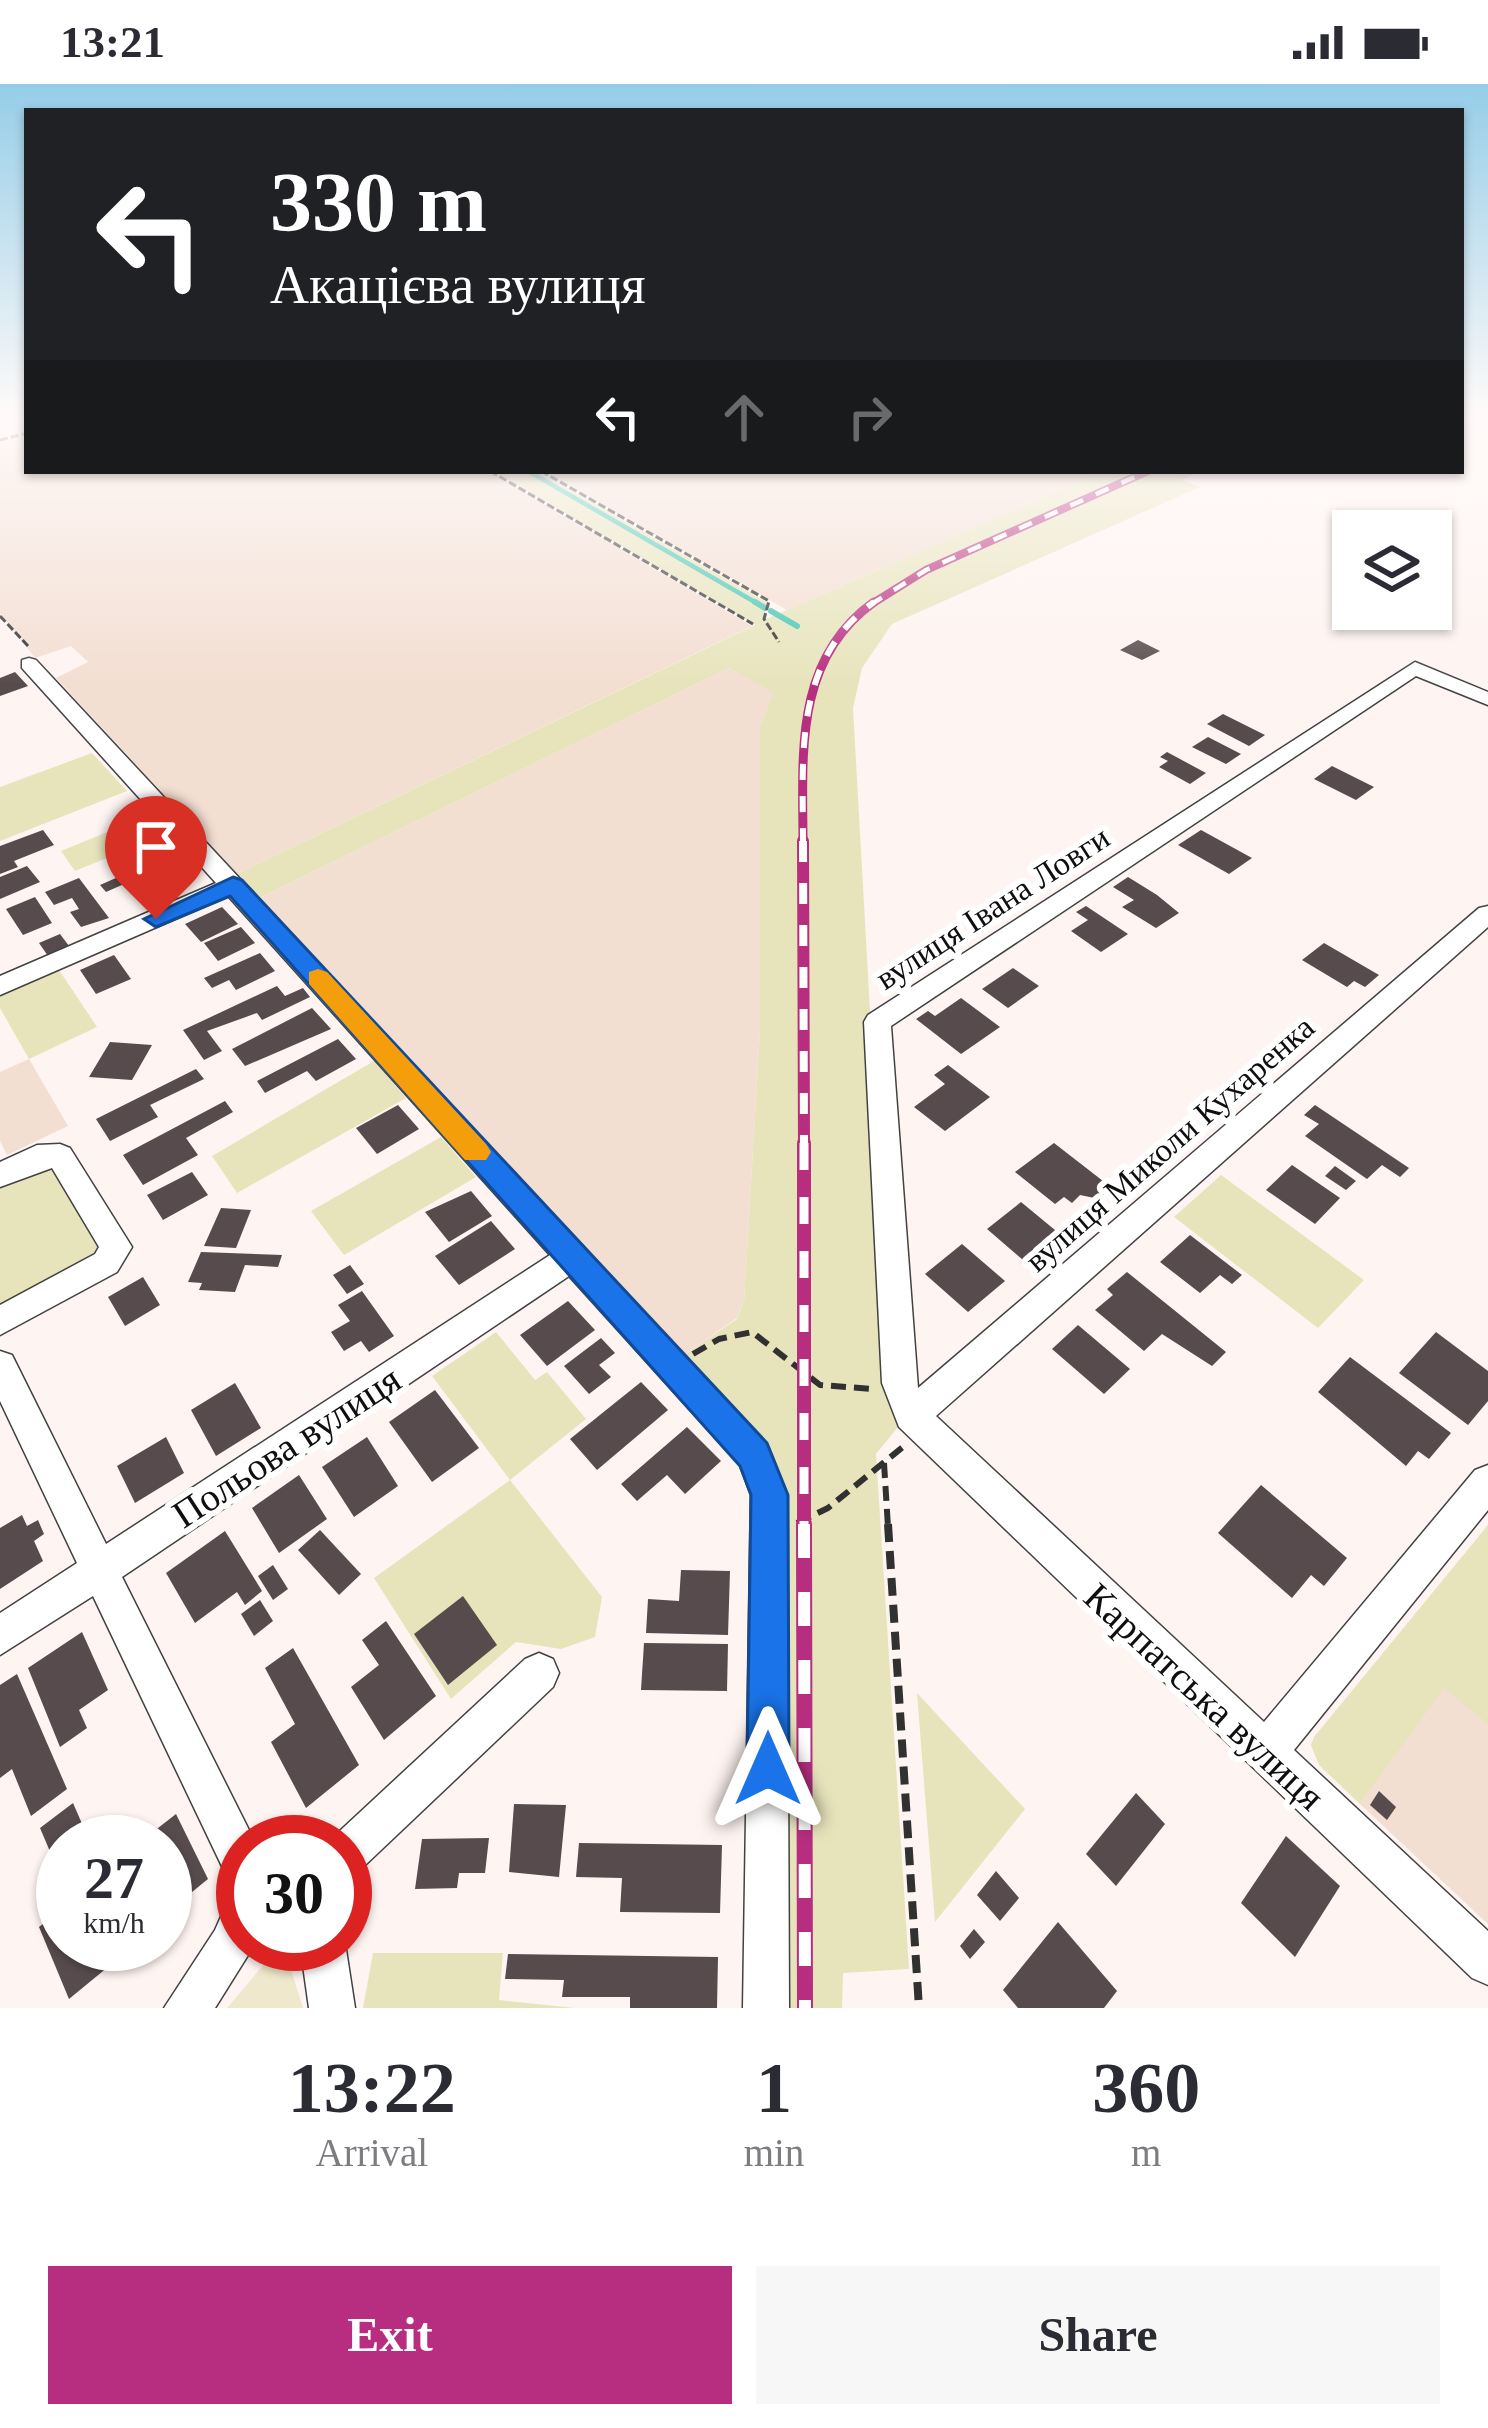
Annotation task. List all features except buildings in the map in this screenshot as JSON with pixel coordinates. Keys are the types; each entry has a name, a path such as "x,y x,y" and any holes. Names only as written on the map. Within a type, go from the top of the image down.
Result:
{"street":[{"path":"29,664 754,1455 770,1495 766,2008"},
{"name":"вулиця Івана Ловги","path":"911,1412 877,1022 1415,668 1488,699"},
{"path":"0,985 233,885"},
{"name":"вулиця Миколи Кухаренка","path":"911,1412 1488,914"},
{"path":"0,1175 37,1157 60,1156 116,1247 106,1262 0,1321"},
{"name":"Польова вулиця","path":"0,1636 572,1257"},
{"path":"0,1366 219,1815"},
{"name":"Карпатська вулиця","path":"911,1412 1488,1962"},
{"path":"1266,1752 1488,1482"},
{"path":"372,1830 539,1673"},
{"path":"187,2008 216,1967"},
{"path":"327,1971 332,2008"}],"path":[{"path":"548,505 752,624"},
{"path":"600,505 769,601 764,619 779,641"},
{"path":"0,616 31,650 29,664"},
{"path":"674,1366 716,1339 748,1331 778,1344 824,1387 911,1412 884,1463 828,1508 769,1531"},
{"path":"884,1463 920,2008"}],"shaded area":[{"path":"0,505 545,505 752,626 237,874 56,678 88,662 71,646 35,658 0,613"},
{"path":"551,505 596,505 768,603 762,621 1026,505 1160,505 892,624 862,668 853,708 891,1385 902,1422 876,1454 909,1969 843,1973 842,2008 776,2008 780,1484 682,1356 737,1319 744,1301 760,1030 760,727 774,693 729,668 259,898 237,874 755,625"},
{"path":"604,505 1026,505 787,610"},
{"path":"729,668 775,693 760,727 760,1030 744,1301 737,1318 682,1356 259,898"},
{"path":"92,753 127,791 0,841 0,787"},
{"path":"156,812 173,831 75,871 61,851"},
{"path":"59,970 97,1027 29,1059 0,1008 0,996"},
{"path":"29,1059 68,1126 7,1155 0,1141 0,1072"},
{"path":"374,1061 406,1098 237,1193 212,1156"},
{"path":"441,1137 476,1177 344,1255 311,1211"},
{"path":"45,1155 114,1242 0,1321 0,1175"},
{"path":"1221,1175 1364,1280 1318,1328 1174,1217"},
{"path":"496,1332 535,1380 547,1372 586,1419 510,1480 432,1376"},
{"path":"510,1480 602,1597 595,1637 561,1649 516,1642 451,1699 374,1578"},
{"path":"1488,1525 1488,1725 1444,1688 1360,1804 1319,1765 1311,1745 1314,1737"},
{"path":"1444,1687 1488,1725 1488,1924 1360,1804"},
{"path":"917,1693 1025,1809 935,1922"},
{"path":"373,1953 503,1953 499,2000 574,2008 363,2008"},
{"path":"258,1971 291,1971 303,2008 227,2008"}],"waterway":[{"path":"586,505 760,605"},
{"path":"755,602 760,605"},
{"path":"760,605 765,608"},
{"path":"771,611 797,626"}],"railway":[{"path":"872,604 926,570 1072,505"},
{"path":"803,841 804,744 816,681 848,625 872,604"},
{"path":"803,841 804,1146"},
{"path":"804,1146 804,1524"},
{"path":"804,1524 805,2008"}],"slow traffic":[{"path":"318,978 476,1152"}],"route":[{"path":"156,919 233,885 754,1455 770,1495 768,1769"}]}
